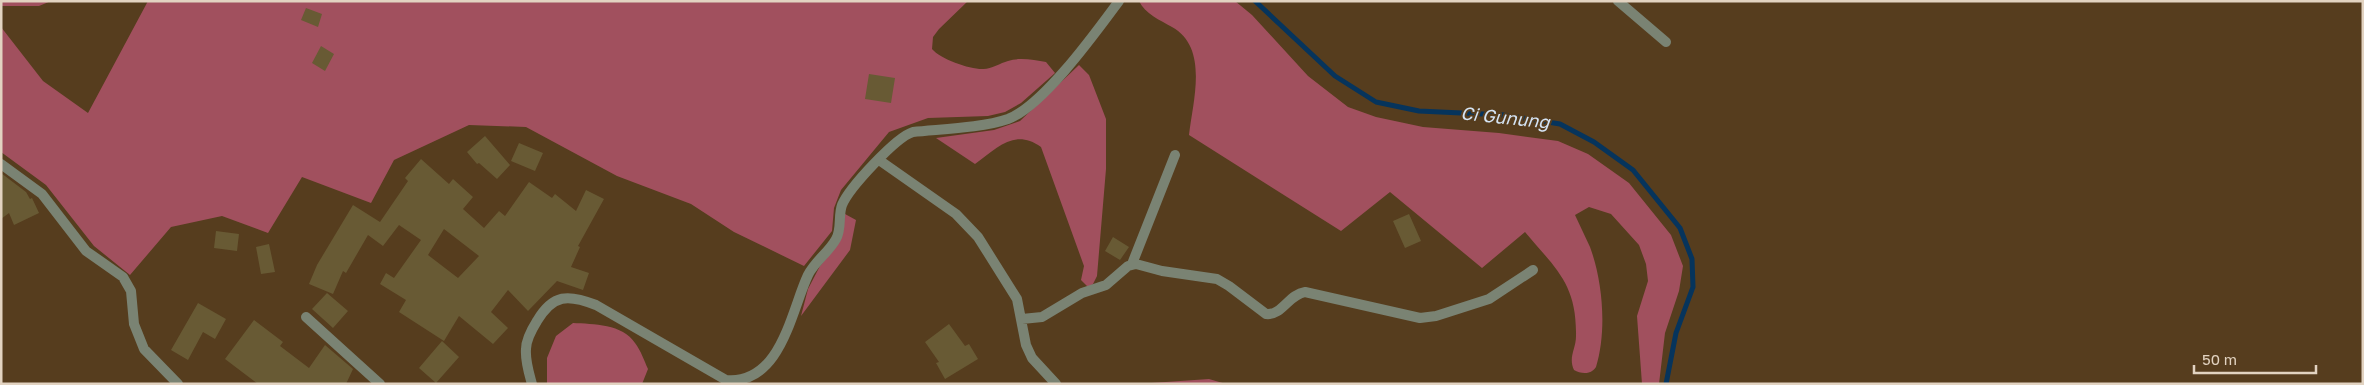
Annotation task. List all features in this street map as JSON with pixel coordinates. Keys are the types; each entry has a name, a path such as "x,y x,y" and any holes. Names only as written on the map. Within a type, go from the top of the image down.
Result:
{"street":[{"path":"532,384 526,358 526,343 545,307 552,301 562,298 573,298 596,305 726,380 736,382 746,380 758,373 776,355 809,274 835,240 842,204 879,160 908,134 998,122 1017,115 1071,64 1120,1"},
{"path":"1618,1 1666,42"},
{"path":"1022,319 1036,318 1048,314 1082,293 1110,283 1132,264 1175,155"},
{"path":"879,160 956,214 969,226 1017,299 1026,345 1032,358 1056,384"},
{"path":"1,164 42,194 86,251 123,277 131,291 134,324 144,349 178,384"},
{"path":"1132,264 1217,279 1266,314 1275,313 1295,295 1305,292 1420,318 1436,316 1498,295 1533,270"},
{"path":"306,317 380,384"}],"shaded area":[{"path":"1,1 51,1 39,6 1,6"},
{"path":"148,1 968,1 933,37 932,49 936,53 955,63 982,69 1017,59 1041,61 1046,62 1055,73 1021,103 1005,112 988,116 928,118 889,132 841,190 834,208 832,231 804,266 734,232 691,204 617,176 526,127 469,125 394,160 371,203 302,177 268,233 222,216 171,227 130,275 94,246 46,185 1,152 1,27 43,81 88,113"},
{"path":"1139,1 1235,1 1252,15 1308,76 1348,107 1376,117 1423,127 1499,133 1558,141 1588,154 1629,183 1671,235 1683,266 1679,291 1665,333 1659,384 1642,384 1637,316 1648,281 1646,264 1639,245 1611,214 1589,207 1575,215 1590,247 1598,275 1602,307 1602,338 1596,367 1589,373 1583,373 1574,370 1572,365 1576,336 1573,303 1568,290 1555,267 1525,232 1482,268 1390,192 1341,231 1189,135 1196,76 1195,61 1191,48 1184,36 1149,13"},
{"path":"1079,65 1089,75 1106,119 1106,169 1097,276 1093,284 1088,287 1081,280 1084,266 1041,147 1023,139 1006,142 975,164 936,138 994,130 1020,121"},
{"path":"845,214 856,220 850,250 801,316 808,289 820,266 833,250 842,233"},
{"path":"573,323 607,326 630,337 639,349 648,369 642,384 547,384 547,358 556,336"},
{"path":"1209,379 1226,384 1137,384"}],"building":[{"path":"306,8 322,14 318,27 301,20"},
{"path":"321,46 334,54 325,71 312,63"},
{"path":"869,74 895,78 891,103 865,99"},
{"path":"485,136 510,165 497,179 479,163 477,164 467,152"},
{"path":"519,143 543,153 535,171 511,161"},
{"path":"421,159 449,184 453,179 473,197 463,209 484,228 499,211 505,216 529,182 552,198 555,194 576,211 586,190 604,199 578,246 580,247 571,267 589,273 583,290 557,281 528,311 508,290 491,312 508,328 493,344 459,316 444,341 399,312 406,300 380,284 386,273 394,278 421,240 399,225 383,246 368,235 346,273 343,271 333,294 309,284 317,265 353,205 380,222 408,181 405,178","holes":["444,229 479,256 458,278 428,255"]},
{"path":"1,173 26,192 30,199 32,198 39,213 14,225 9,213 1,219"},
{"path":"1409,214 1421,241 1405,248 1393,221"},
{"path":"216,231 239,234 237,251 214,248"},
{"path":"1113,237 1129,247 1120,260 1105,251"},
{"path":"269,244 275,272 261,274 256,247"},
{"path":"327,293 348,311 333,328 312,309"},
{"path":"198,303 226,319 215,339 203,332 188,360 171,350"},
{"path":"254,320 283,342 280,346 309,368 325,345 353,369 346,384 258,384 225,359"},
{"path":"949,324 965,346 969,344 978,359 945,379 936,363 939,362 925,342"},
{"path":"442,341 459,357 436,383 419,368"}],"waterway":[{"name":"Ci Gunung","path":"1255,1 1335,76 1376,102 1419,111 1504,115 1560,124 1594,142 1633,170 1680,228 1692,259 1693,287 1676,333 1666,384"}]}
